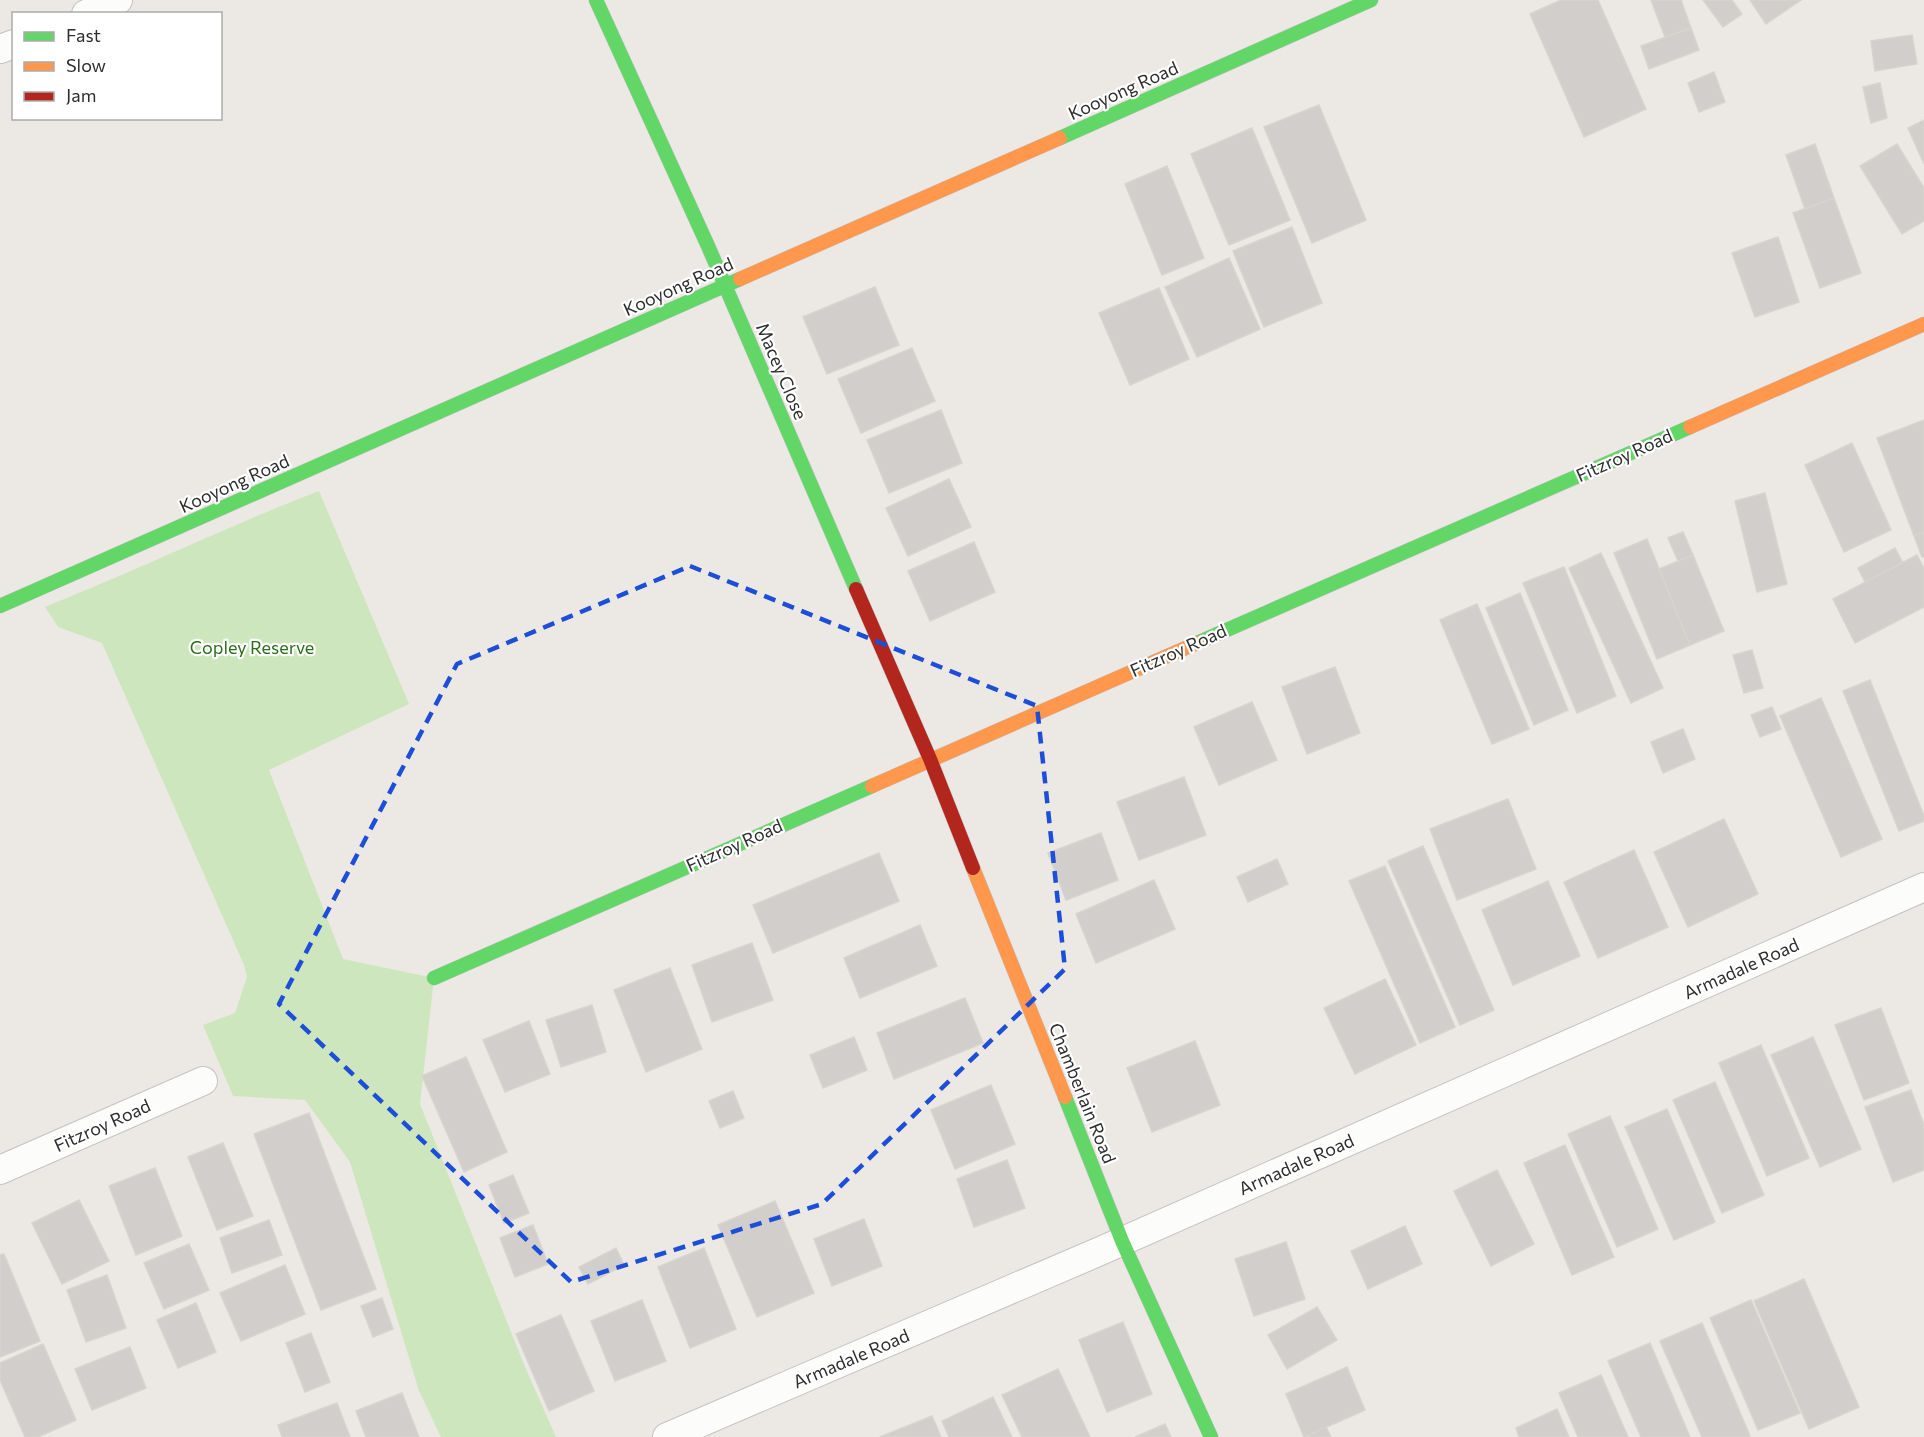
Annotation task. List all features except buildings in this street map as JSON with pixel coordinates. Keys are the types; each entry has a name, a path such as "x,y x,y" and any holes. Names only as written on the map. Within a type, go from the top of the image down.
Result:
{"street":[{"path":"91,12 118,0"},
{"name":"Macey Close","path":"596,0 726,285 930,759"},
{"name":"Kooyong Road","path":"0,606 1371,0"},
{"name":"Fitzroy Road","path":"434,978 1924,324"},
{"name":"Chamberlain Road","path":"930,759 1122,1241 1210,1437"},
{"name":"Armadale Road","path":"667,1437 1122,1241 1924,887"},
{"name":"Fitzroy Road","path":"0,1170 203,1081"}],"highlighted area":[{"path":"690,566 1037,706 1065,969 822,1204 571,1282 279,1004 457,664"}],"green space":[{"name":"Copley Reserve","path":"319,491 409,704 269,770 343,959 434,978 420,1104 525,1367 556,1437 441,1437 419,1391 350,1162 305,1100 233,1096 203,1025 235,1013 247,977 244,965 102,643 58,627 45,607"}],"traffic: fast":[{"path":"596,0 708,246 856,589"},
{"path":"1060,138 1371,0"},
{"path":"0,606 740,279"},
{"path":"1197,643 1690,427"},
{"path":"434,978 872,786"},
{"path":"1065,1097 1122,1241 1211,1437"}],"traffic: slow":[{"path":"740,279 1060,138"},
{"path":"1690,427 1924,324"},
{"path":"872,786 1197,643"},
{"path":"973,868 1065,1097"}],"traffic: jam":[{"path":"856,589 930,759 973,868"}]}
